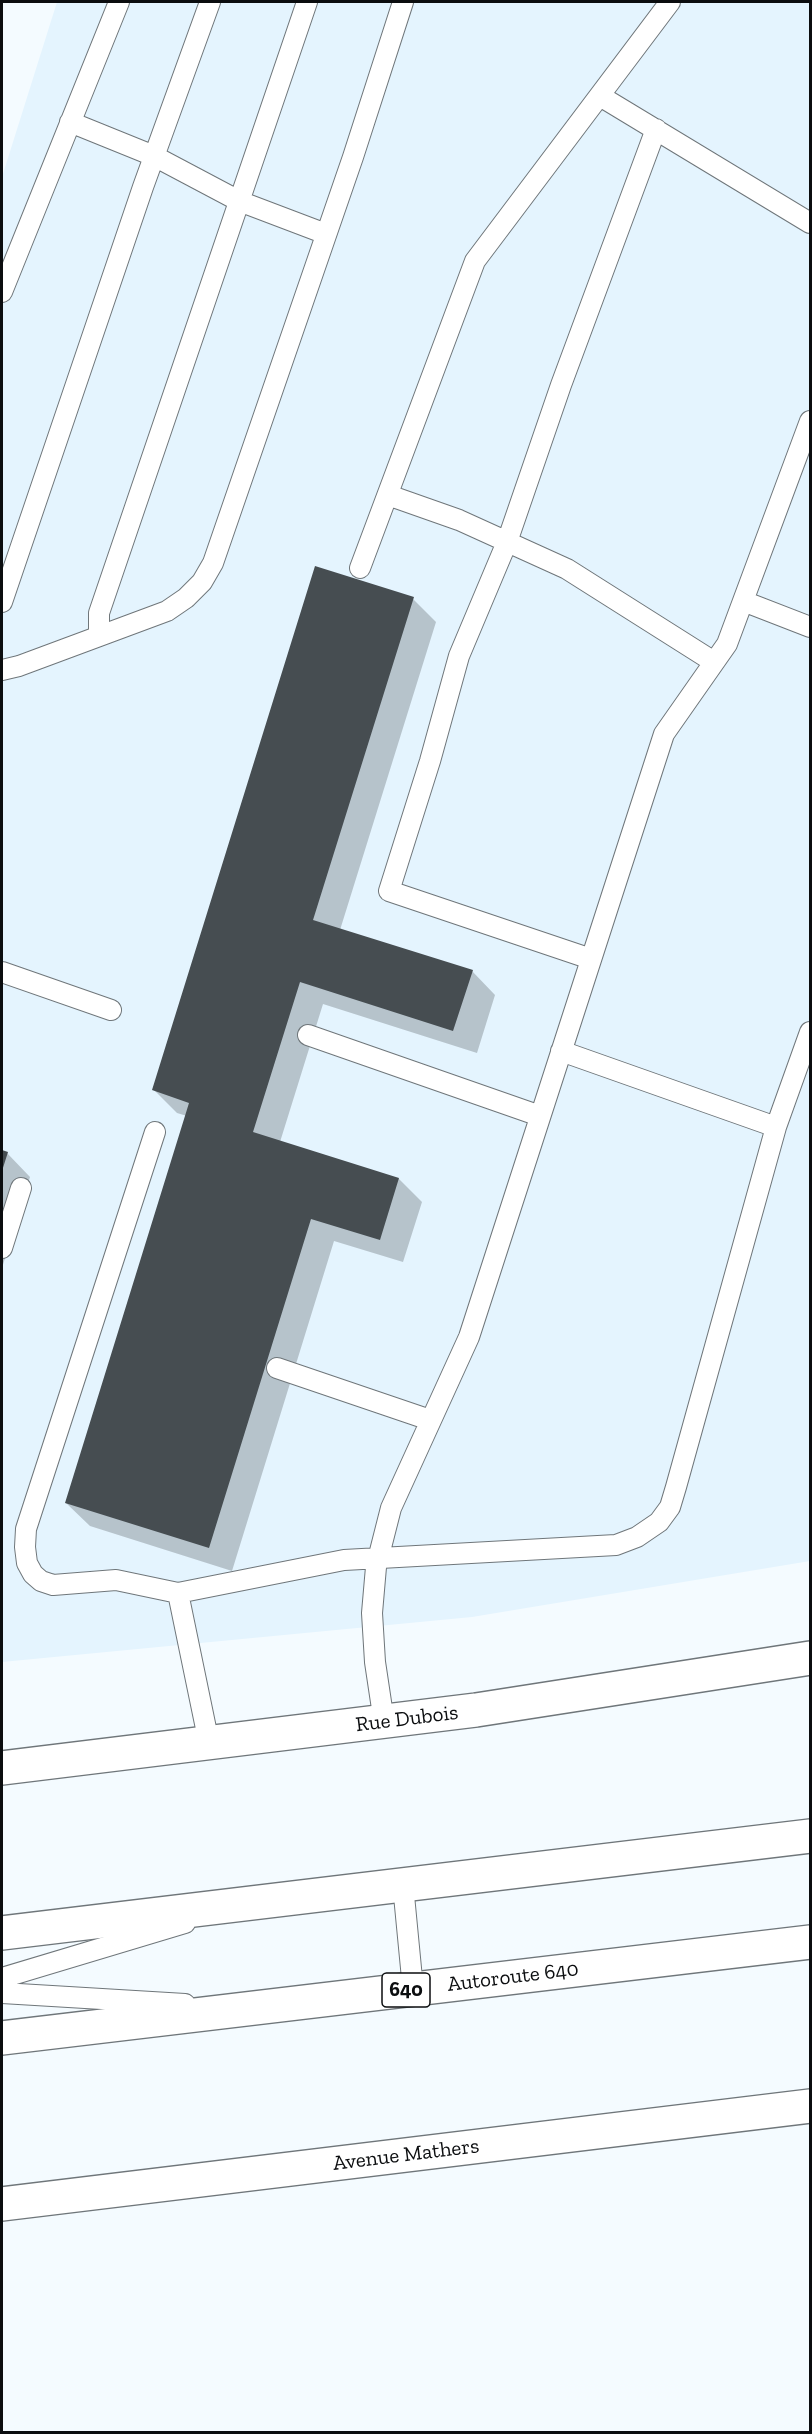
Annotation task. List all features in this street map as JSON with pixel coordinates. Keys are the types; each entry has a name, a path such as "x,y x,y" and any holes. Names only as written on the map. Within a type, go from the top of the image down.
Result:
{"main road":[{"name":"Rue Dubois","path":"2,1768 487,1709 810,1658"},
{"path":"2,1933 810,1836"},
{"name":"Autoroute 640","path":"2,2038 810,1942"},
{"name":"Avenue Mathers","path":"2,2204 810,2106"}],"lane":[{"path":"2,292 119,2"},
{"path":"2,602 154,156 210,2"},
{"path":"99,636 99,613 308,2"},
{"path":"2,670 167,611 186,598 202,582 213,563 404,2"},
{"path":"360,568 475,261 670,2"},
{"path":"600,96 810,223"},
{"path":"70,122 154,156 239,201 326,234"},
{"path":"591,959 389,891 430,761 459,656 507,542 561,385 656,129"},
{"path":"384,1722 375,1662 372,1613 378,1558 391,1508 469,1336 664,734 727,644 810,421"},
{"path":"388,495 459,520 567,569 714,662"},
{"path":"743,601 810,627"},
{"path":"2,972 111,1010"},
{"path":"155,1132 26,1529 24,1547 27,1563 33,1574 41,1581 53,1585 116,1580 178,1593 344,1560 616,1545 637,1537 659,1522 670,1507 776,1127 810,1032"},
{"path":"308,1035 540,1116"},
{"path":"561,1051 776,1127"},
{"path":"2,1248 21,1188"},
{"path":"277,1368 430,1420"},
{"path":"178,1593 209,1743"},
{"path":"404,1884 412,1989"},
{"path":"2,1978 253,1903"},
{"path":"2,1994 256,2008"}],"shaded area":[{"path":"57,2 810,2 810,1561 472,1617 2,1662 2,177"}],"building":[{"path":"315,566 414,597 313,920 473,970 453,1031 300,982 253,1132 399,1178 380,1240 311,1219 209,1548 65,1503 189,1103 152,1090"},
{"path":"2,1150 8,1152 2,1171"}]}
